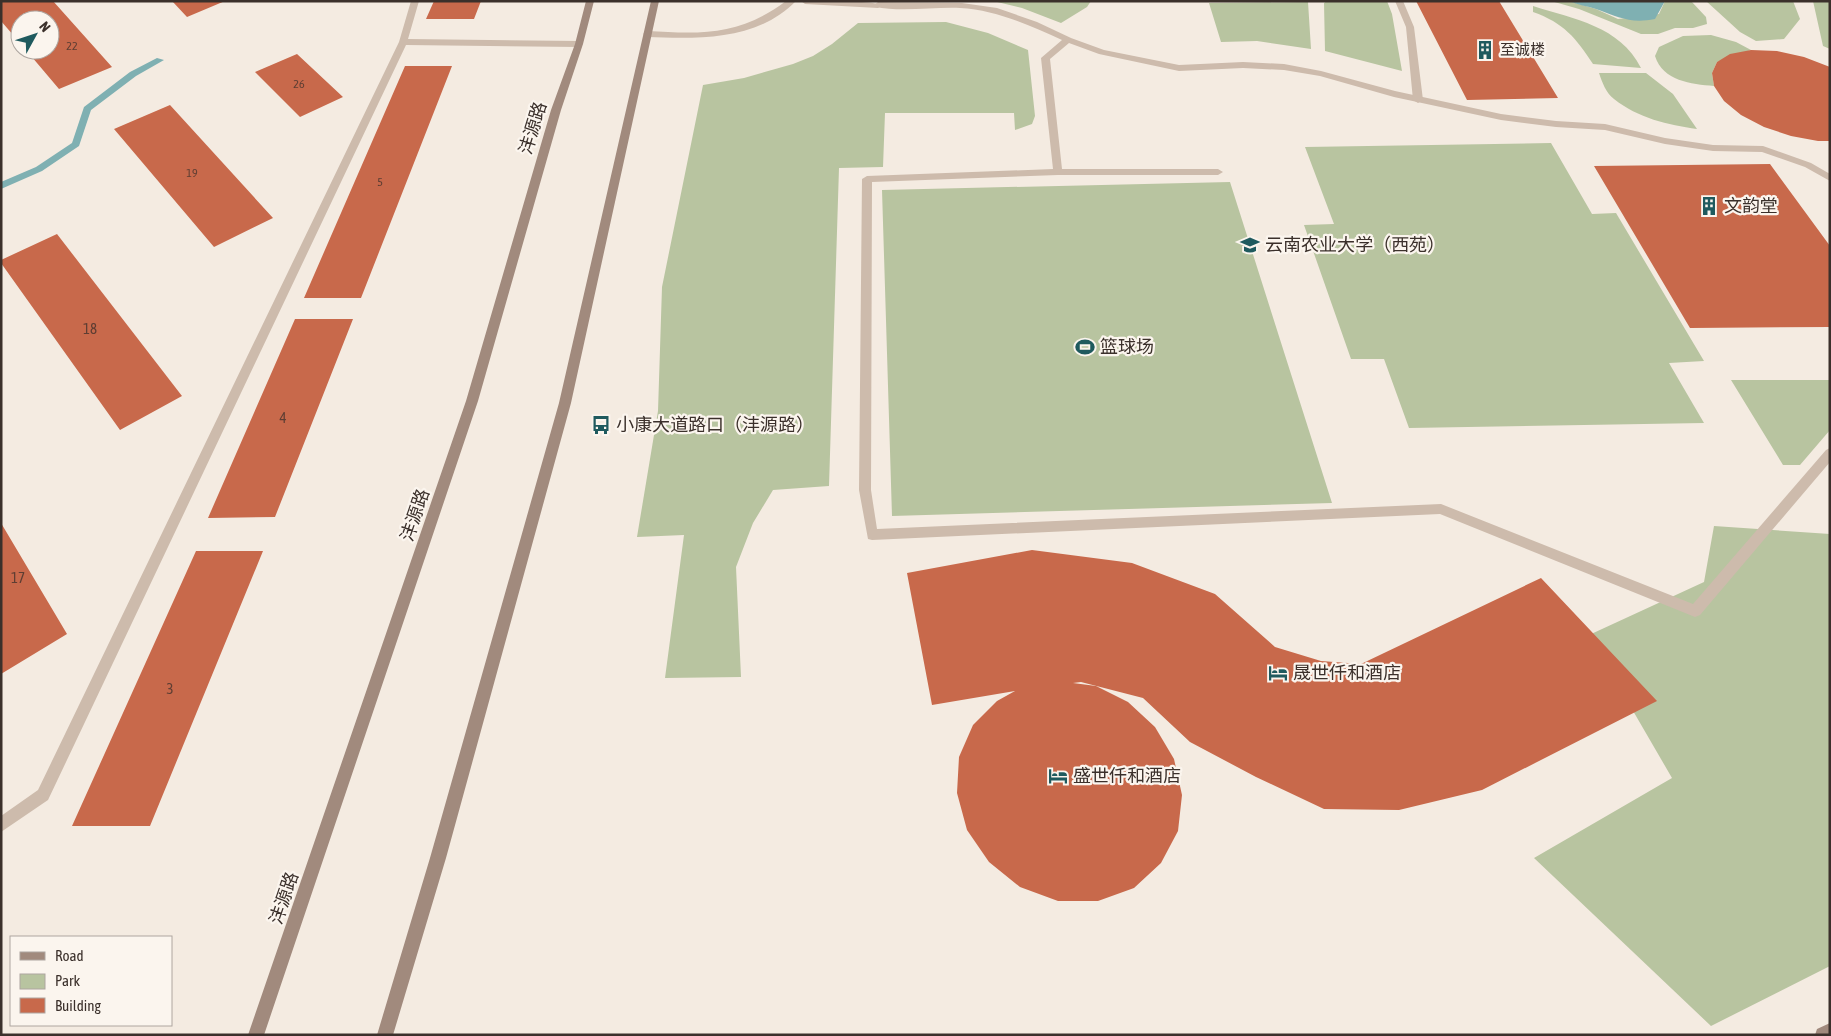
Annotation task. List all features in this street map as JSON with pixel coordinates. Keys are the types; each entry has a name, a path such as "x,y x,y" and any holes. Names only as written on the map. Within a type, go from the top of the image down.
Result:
{"main road":[{"name":"沣源路","path":"256,1035 472,401 556,110 579,44 590,1"},
{"path":"384,1035 438,858 565,403 655,1"},
{"path":"1823,1035 1830,1032"}],"street":[{"path":"1,825 43,795 403,42 415,1"},
{"path":"647,34 711,36 740,30 775,15 792,1"},
{"path":"805,1 878,5 922,4 962,6 997,11 1102,52 1179,68 1243,65 1284,67 1321,74 1418,100 1501,117 1556,124 1605,127 1665,141 1713,148 1763,149 1808,165 1830,178"},
{"path":"1399,1 1410,27 1418,100"},
{"path":"1058,172 1045,58 1068,40"},
{"path":"403,42 579,44"},
{"path":"1218,172 1058,172 867,179 865,490 872,535 1441,509 1695,611 1830,453"}],"green space":[{"path":"993,1 1091,1 1087,7 1061,23 1022,8"},
{"path":"1327,1 1387,1 1392,14 1402,71 1325,51 1324,3"},
{"path":"1551,1 1569,1 1596,9 1618,19 1659,14 1665,1 1691,1 1706,17 1707,24 1693,28 1675,28 1658,34 1641,34 1579,9"},
{"path":"1706,1 1793,1 1800,19 1784,39 1756,41 1740,32"},
{"path":"1813,1 1830,1 1830,49 1823,46"},
{"path":"1308,2 1311,49 1257,41 1221,42 1209,3"},
{"path":"1533,6 1580,20 1608,33 1621,42 1641,68 1593,64 1581,46 1568,32 1553,21 1533,12"},
{"path":"946,22 988,33 1028,50 1035,116 1032,124 1015,130 1014,113 885,113 883,167 839,168 829,486 773,490 753,523 736,567 741,677 665,678 684,535 637,537 658,411 662,287 703,85 744,78 793,64 813,56 832,44 858,23"},
{"path":"1711,35 1736,42 1751,50 1717,62 1712,73 1714,86 1687,82 1671,76 1664,71 1655,56 1659,47 1683,36"},
{"path":"1599,73 1646,73 1673,94 1697,129 1654,120 1623,106 1609,94"},
{"path":"1551,143 1592,214 1616,213 1704,361 1669,363 1704,423 1409,428 1384,359 1351,359 1304,225 1334,224 1305,147"},
{"name":"篮球场","path":"1230,182 1332,503 892,516 882,190"},
{"path":"1731,380 1830,380 1830,430 1800,465 1783,465"},
{"path":"1714,526 1830,534 1830,966 1711,1026 1534,858 1672,778 1589,635 1704,582"}],"water":[{"path":"1569,1 1665,1 1655,19 1638,21 1625,19"}],"building":[{"path":"1,1 53,1 112,67 59,89 34,60 60,60 60,10 10,10 10,31 1,21"},
{"path":"172,1 225,1 187,17"},
{"path":"434,1 481,1 474,19 426,19"},
{"name":"至诚楼","path":"1416,1 1499,1 1558,98 1467,100"},
{"path":"1751,50 1777,51 1804,57 1830,67 1830,141 1818,141 1791,136 1764,127 1741,115 1724,101 1714,86 1712,73 1717,62 1730,54"},
{"path":"297,54 343,97 300,117 255,72"},
{"path":"405,66 452,66 361,298 304,298"},
{"path":"170,105 273,218 214,247 114,129"},
{"name":"文韵堂","path":"1770,164 1830,246 1830,327 1690,328 1594,166"},
{"path":"57,234 182,396 120,430 1,263 1,260"},
{"path":"295,319 353,319 275,517 208,518"},
{"path":"1,523 67,634 1,674"},
{"name":"晟世仟和酒店","path":"1032,550 1132,563 1215,594 1275,647 1321,661 1361,664 1541,578 1657,701 1482,790 1399,810 1324,809 1256,777 1190,742 1143,698 1081,682 1073,683 1096,686 1128,702 1155,727 1174,759 1182,795 1178,831 1161,863 1134,888 1098,901 1058,901 1020,887 989,862 967,830 957,793 959,757 973,725 997,701 1015,691 932,705 907,573"},
{"path":"196,551 263,551 150,826 72,826"}],"waterway":[{"path":"1,186 39,169 76,144 87,109 133,74 160,60"}],"place":[{"name":"至诚楼","path":"1485,50"},
{"name":"文韵堂","path":"1709,206"},
{"name":"云南农业大学（西苑）","path":"1250,245"},
{"name":"篮球场","path":"1085,347"},
{"name":"小康大道路口（沣源路）","path":"601,425"},
{"name":"晟世仟和酒店","path":"1278,673"},
{"name":"盛世仟和酒店","path":"1058,776"}]}
